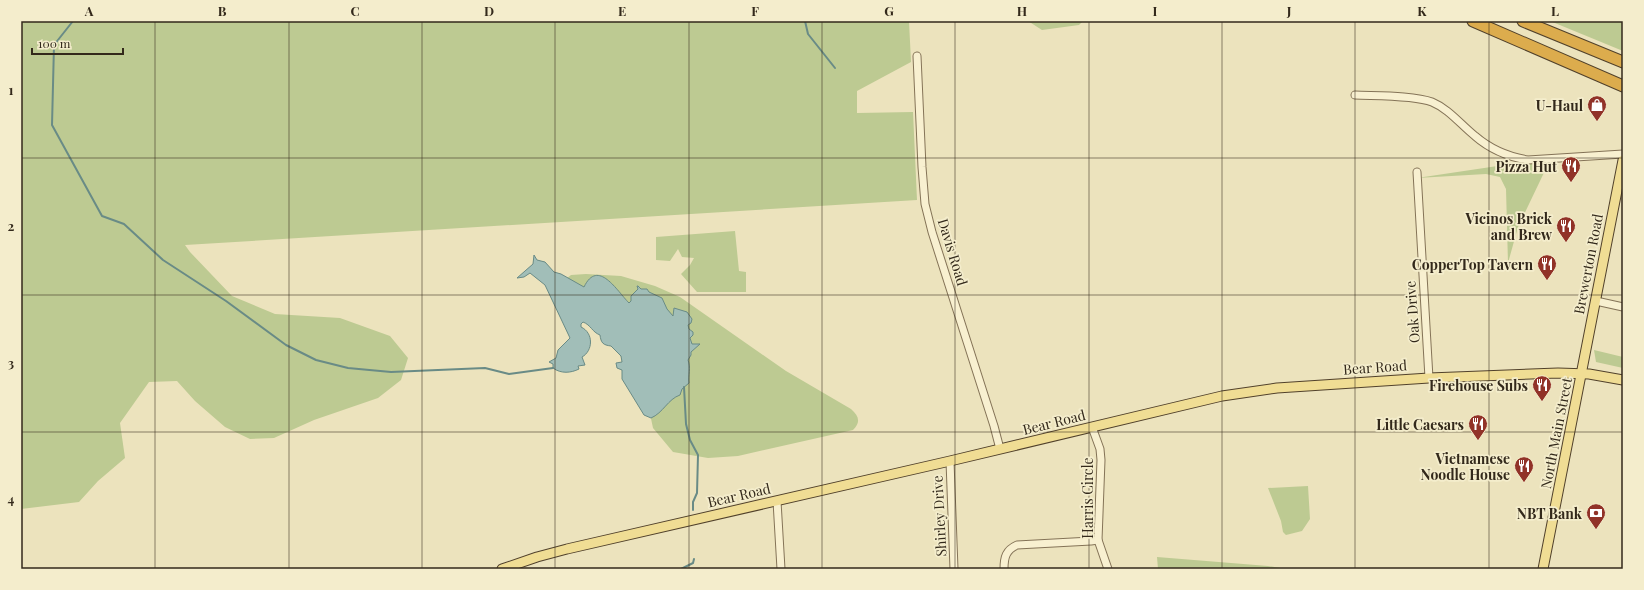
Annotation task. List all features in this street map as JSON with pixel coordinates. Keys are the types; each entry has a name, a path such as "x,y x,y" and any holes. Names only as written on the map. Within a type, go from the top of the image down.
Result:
{"highway":[{"path":"1473,21 1623,86"},
{"path":"1523,21 1623,62"}],"main road":[{"name":"Brewerton Road","path":"1582,374 1623,160"},
{"name":"Bear Road","path":"502,569 567,549 950,461 1222,396 1250,391 1429,378 1558,373 1582,374 1623,380"},
{"name":"North Main Street","path":"1543,569 1582,374"}],"street":[{"name":"Davis Road","path":"917,56 925,204 932,232 1000,449"},
{"path":"1355,95 1412,98 1432,102 1447,111 1476,137 1490,146 1517,158 1528,160 1623,154"},
{"name":"Oak Drive","path":"1417,172 1429,378"},
{"path":"1596,301 1623,307"},
{"name":"Harris Circle","path":"1092,427 1100,449 1101,460 1098,540 1108,569"},
{"name":"Shirley Drive","path":"950,461 954,569"},
{"path":"777,501 781,569"},
{"path":"1004,569 1005,555 1009,548 1017,545 1098,540"}],"green space":[{"path":"21,21 909,21 911,62 857,91 857,113 913,112 917,200 185,245 232,296 275,314 340,318 390,336 408,358 401,380 378,398 314,420 274,438 250,439 225,427 195,401 177,381 149,382 120,423 125,458 98,481 79,502 21,509"},
{"path":"1028,21 1083,21 1079,25 1042,30"},
{"path":"1550,21 1623,21 1623,51"},
{"path":"1551,158 1518,227 1508,263 1506,189 1500,177 1486,174 1417,178"},
{"path":"735,231 739,271 746,272 746,292 697,292 681,274 690,265 694,258 682,257 678,249 670,261 656,260 656,237"},
{"path":"586,274 621,276 655,286 680,297 786,371 851,409 856,414 858,419 856,427 853,430 738,456 708,458 673,452 653,428 646,395 629,367 562,282 571,275"},
{"path":"1594,350 1623,357 1623,368 1596,362"},
{"path":"1308,486 1310,519 1302,531 1286,535 1283,532 1281,521 1268,488"},
{"path":"1157,557 1268,566 1287,569 1158,569"}],"water":[{"path":"534,255 537,260 545,262 554,272 561,274 584,287 589,279 595,276 601,276 613,285 629,303 631,301 631,296 638,289 638,286 641,289 647,289 649,292 662,298 667,309 673,316 674,308 687,312 692,319 691,323 688,325 689,329 693,332 693,335 690,338 692,344 700,344 691,352 688,360 689,383 682,389 680,395 672,400 655,416 651,418 644,415 622,379 622,370 617,368 616,363 622,362 621,356 611,346 603,343 600,335 583,322 581,327 588,333 590,338 590,346 588,351 582,357 585,365 578,366 579,369 569,372 559,371 553,368 553,364 549,362 556,358 558,350 570,338 545,285 530,273 524,277 517,278 533,264"}],"waterway":[{"path":"73,21 54,45 52,125 102,216 124,224 163,260 226,301 286,345 316,360 348,368 391,372 485,368 509,374 553,368"},
{"path":"805,21 808,34 835,68"},
{"path":"684,387 686,424 690,440 698,455 697,493 693,502 693,510"},
{"path":"681,569 693,563 694,559"}],"place":[{"name":"U-Haul","path":"1597,122"},
{"name":"Pizza Hut","path":"1571,183"},
{"name":"Vicinos Brick and Brew","path":"1566,243"},
{"name":"CopperTop Tavern","path":"1547,281"},
{"name":"Firehouse Subs","path":"1542,402"},
{"name":"Little Caesars","path":"1478,441"},
{"name":"Vietnamese Noodle House","path":"1524,483"},
{"name":"NBT Bank","path":"1596,530"}]}
